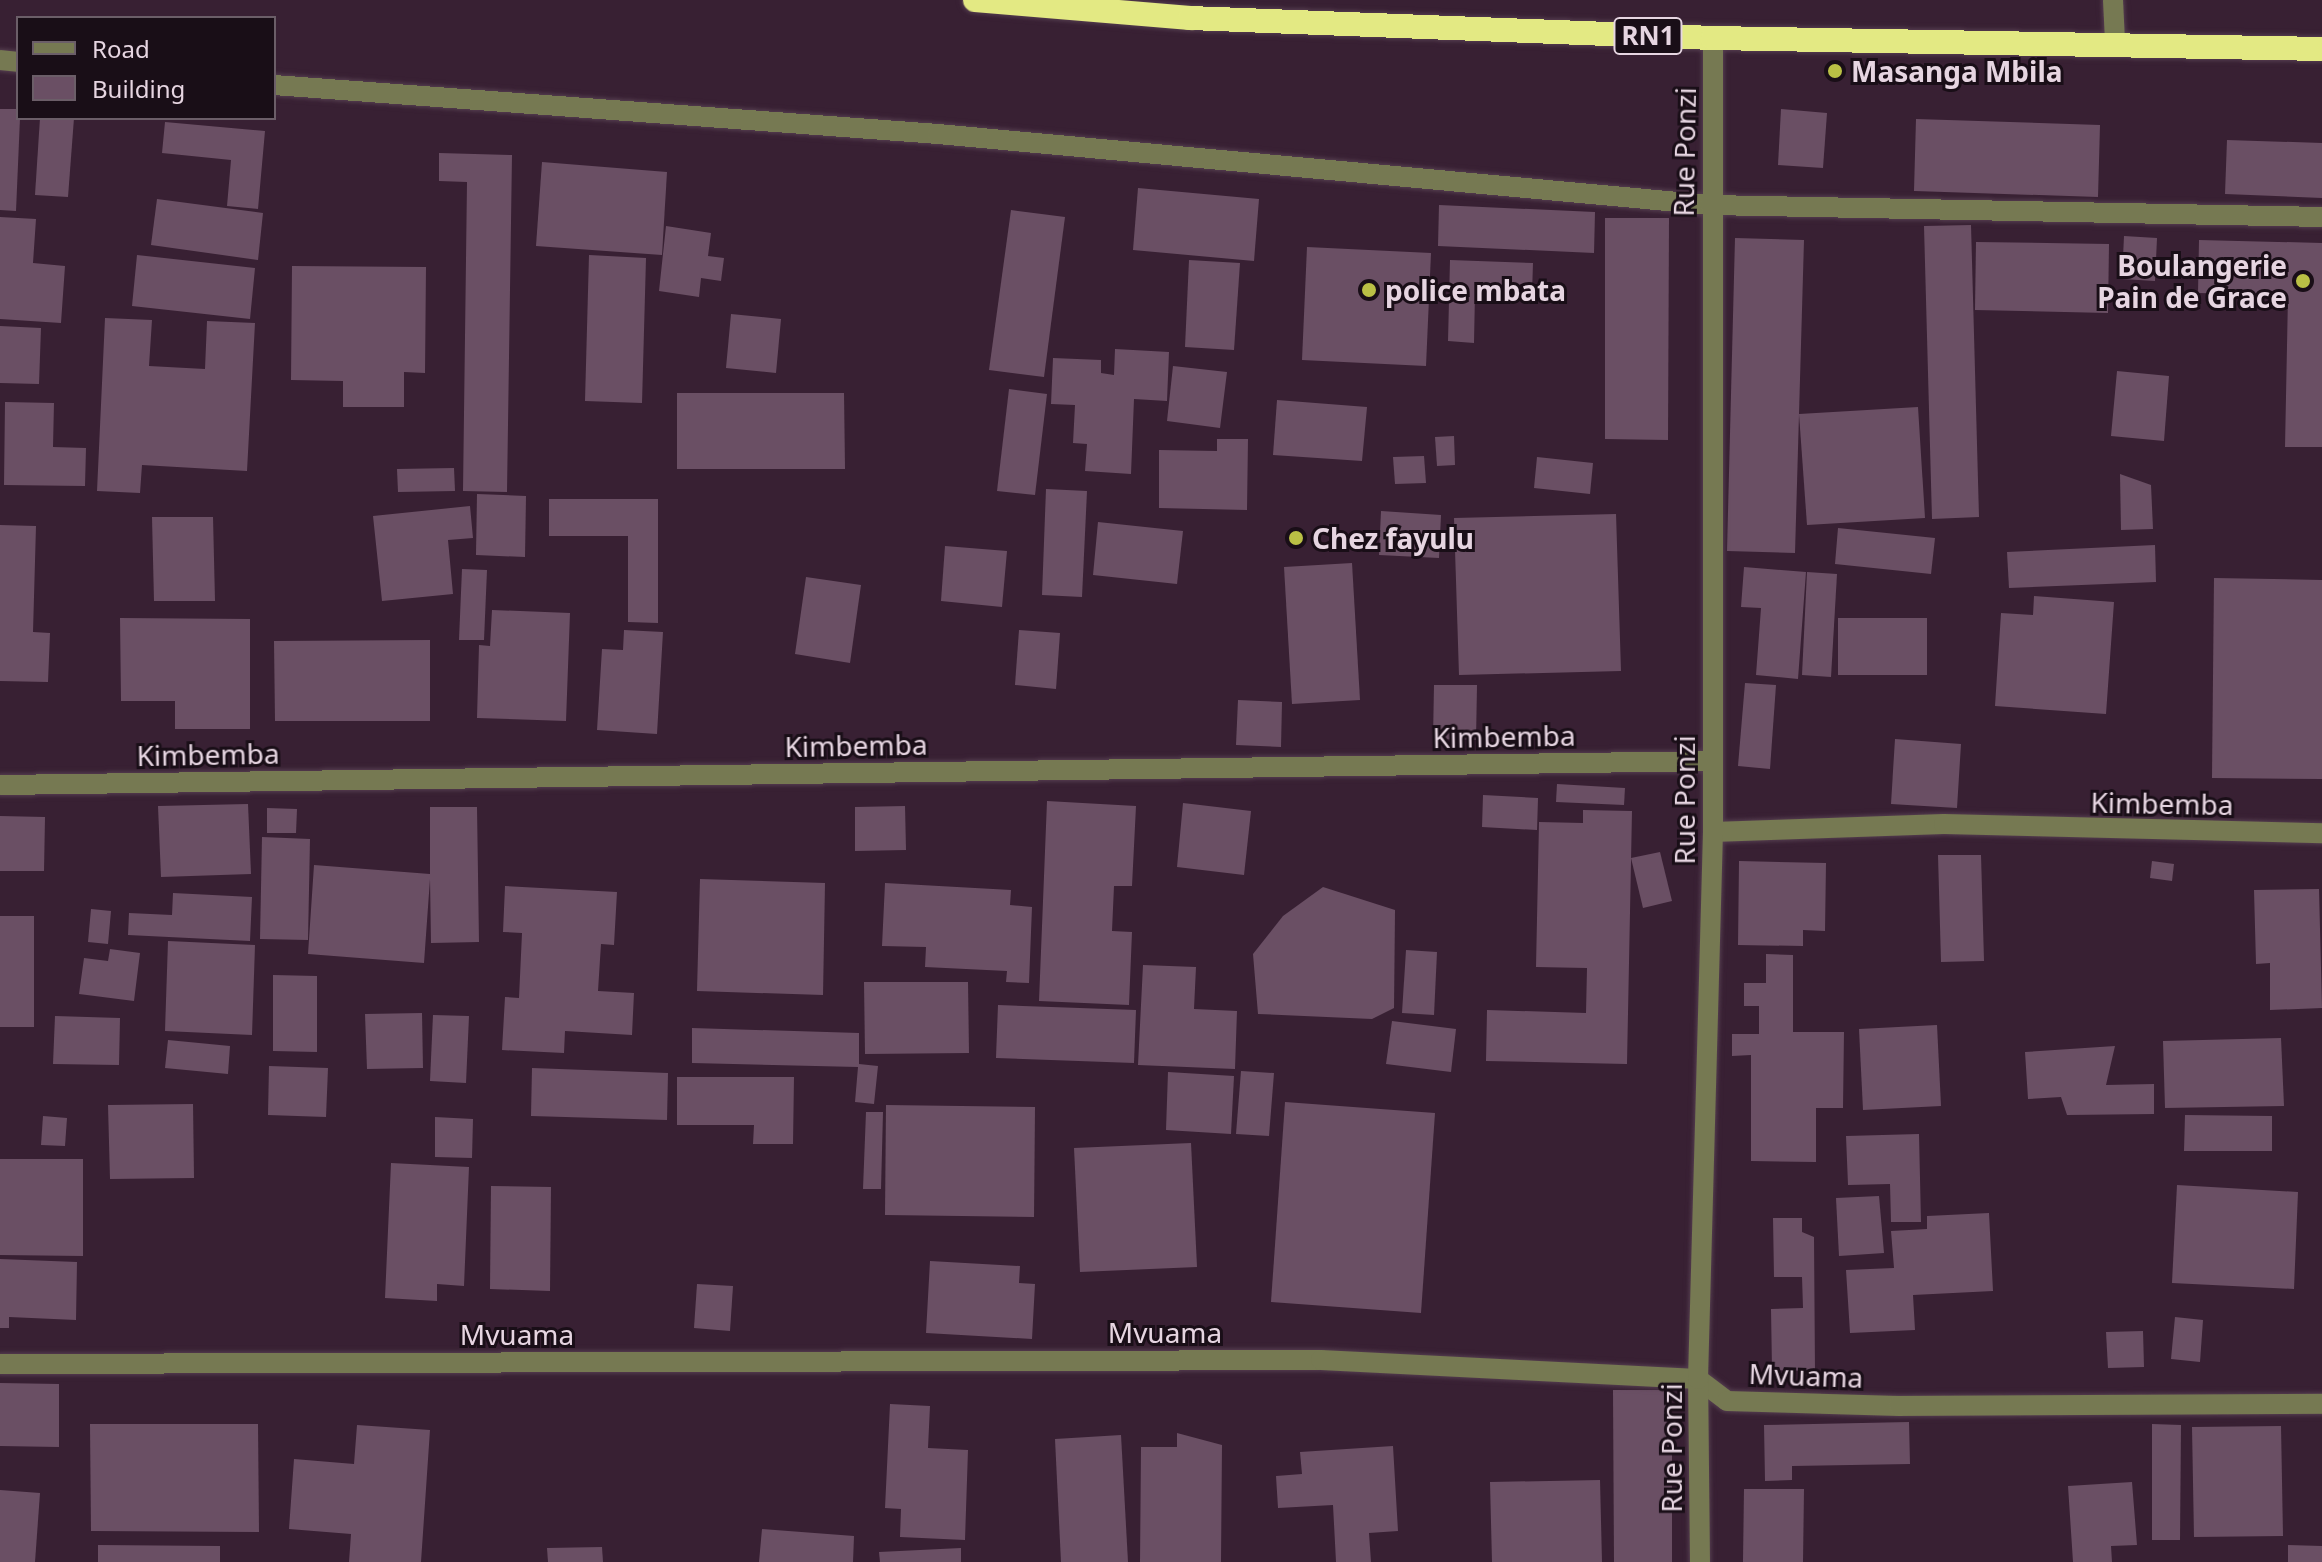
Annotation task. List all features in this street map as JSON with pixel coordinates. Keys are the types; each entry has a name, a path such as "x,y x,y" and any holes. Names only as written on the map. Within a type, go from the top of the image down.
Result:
{"highway":[{"name":"RN1","path":"975,0 1190,18 1713,38 2115,41 2322,49"}],"street":[{"path":"2113,0 2115,41"},
{"name":"Rue Ponzi","path":"1700,1562 1698,1379 1713,832 1710,205 1713,38"},
{"path":"276,85 938,134 1710,205 2322,217"},
{"name":"Kimbemba","path":"0,785 1712,761"},
{"name":"Kimbemba","path":"1713,832 1944,824 2322,833"},
{"name":"Mvuama","path":"0,1364 1321,1360 1698,1379 1727,1401 1899,1406 2322,1404"}],"building":[{"path":"0,109 16,109 16,120 20,120 16,211 0,210"},
{"path":"1781,109 1827,113 1823,168 1778,165"},
{"path":"1916,119 2100,125 2098,197 1914,191"},
{"path":"40,120 74,120 68,197 35,195"},
{"path":"165,122 265,131 258,209 227,206 231,160 162,153"},
{"path":"2227,140 2322,143 2322,198 2225,194"},
{"path":"439,153 512,155 507,492 463,491 467,182 439,181"},
{"path":"542,162 667,172 662,255 536,246"},
{"path":"1138,188 1259,199 1254,261 1133,250"},
{"path":"157,199 263,213 258,260 151,245"},
{"path":"1439,205 1595,212 1594,253 1438,246"},
{"path":"1011,210 1065,217 1044,377 989,370"},
{"path":"0,217 36,219 33,263 65,266 61,323 0,319"},
{"path":"1605,218 1669,218 1668,440 1605,439"},
{"path":"1971,225 1979,517 1932,519 1924,226"},
{"path":"666,226 711,233 708,256 724,258 721,281 701,278 699,297 659,291"},
{"path":"2124,236 2157,238 2155,281 2122,279"},
{"path":"1735,238 1804,240 1795,553 1727,551"},
{"path":"2199,240 2322,243 2322,447 2285,447 2288,295 2198,293"},
{"path":"1976,242 2109,244 2108,313 1975,310"},
{"path":"1307,247 1431,253 1426,366 1302,360"},
{"path":"137,255 255,268 250,319 132,306"},
{"path":"589,255 646,258 642,403 585,401"},
{"path":"1189,260 1240,263 1234,350 1185,347"},
{"path":"1450,260 1533,263 1532,294 1475,293 1474,343 1448,341"},
{"path":"292,266 426,267 425,373 404,372 404,407 343,407 343,381 291,380"},
{"path":"731,314 781,319 776,373 726,368"},
{"path":"105,318 152,320 149,366 205,369 207,321 255,323 247,471 142,465 140,493 97,491"},
{"path":"0,326 41,328 39,384 0,383"},
{"path":"1115,349 1169,352 1167,401 1134,399 1131,474 1085,471 1087,444 1073,443 1075,405 1051,404 1053,358 1101,360 1101,373 1114,375"},
{"path":"1173,366 1227,372 1220,428 1167,421"},
{"path":"2117,371 2169,376 2164,441 2111,436"},
{"path":"1009,389 1047,394 1035,495 997,491"},
{"path":"677,393 844,393 845,469 677,469"},
{"path":"1277,400 1367,407 1362,461 1273,455"},
{"path":"5,402 54,403 53,447 86,448 85,486 4,485"},
{"path":"1918,407 1925,518 1807,525 1799,414"},
{"path":"1454,436 1455,465 1437,466 1435,437"},
{"path":"1217,439 1248,439 1247,510 1159,508 1159,450 1217,451"},
{"path":"1424,456 1426,483 1395,484 1393,457"},
{"path":"1537,457 1593,463 1590,494 1534,488"},
{"path":"454,468 455,491 398,492 397,469"},
{"path":"2120,474 2151,485 2153,529 2121,530"},
{"path":"1046,489 1087,491 1082,597 1042,595"},
{"path":"477,494 526,496 525,557 476,555"},
{"path":"549,499 658,499 658,623 628,622 628,536 549,536"},
{"path":"470,506 473,538 448,540 453,594 382,601 373,516"},
{"path":"1381,511 1441,515 1439,558 1379,555"},
{"path":"1616,514 1621,671 1459,675 1454,518"},
{"path":"152,517 213,517 215,601 154,601"},
{"path":"1098,522 1183,531 1177,584 1093,575"},
{"path":"0,525 36,526 33,632 50,633 48,682 0,681"},
{"path":"1838,528 1935,538 1931,574 1835,564"},
{"path":"2155,545 2156,582 2009,588 2007,552"},
{"path":"945,546 1007,551 1002,607 941,601"},
{"path":"1352,563 1360,700 1292,704 1284,567"},
{"path":"1744,567 1806,572 1798,679 1756,675 1761,608 1741,607"},
{"path":"462,569 487,570 484,640 459,640"},
{"path":"1807,572 1837,574 1831,677 1802,675"},
{"path":"806,577 861,585 850,663 795,654"},
{"path":"2214,578 2322,580 2322,779 2212,778"},
{"path":"2034,596 2114,602 2106,714 1995,706 2001,613 2033,615"},
{"path":"492,610 570,613 566,721 477,718 479,645 490,646"},
{"path":"120,618 250,619 250,729 175,729 175,701 121,701"},
{"path":"1838,618 1927,618 1927,675 1838,675"},
{"path":"624,630 663,632 657,734 597,730 602,649 623,650"},
{"path":"1019,630 1060,633 1056,689 1015,685"},
{"path":"430,640 430,721 275,721 274,641"},
{"path":"1745,683 1776,685 1770,769 1738,766"},
{"path":"1434,685 1477,685 1476,740 1433,739"},
{"path":"1238,700 1282,702 1281,747 1236,745"},
{"path":"1895,739 1961,744 1957,808 1891,804"},
{"path":"1557,784 1625,788 1624,805 1556,802"},
{"path":"1483,795 1538,798 1537,830 1482,827"},
{"path":"1047,801 1136,806 1132,886 1114,886 1112,931 1132,932 1129,1005 1039,1001"},
{"path":"1183,803 1251,811 1244,875 1177,867"},
{"path":"248,804 251,874 161,877 158,806"},
{"path":"905,806 906,850 855,851 855,807"},
{"path":"430,807 477,807 479,942 431,943 430,879 424,963 308,954 314,865 430,874"},
{"path":"267,808 297,809 296,833 267,833"},
{"path":"1583,810 1632,811 1627,1064 1486,1061 1487,1010 1586,1013 1587,968 1536,967 1539,822 1583,823"},
{"path":"0,816 45,817 44,871 0,871"},
{"path":"262,837 310,839 308,940 260,939"},
{"path":"1660,852 1672,901 1643,908 1631,858"},
{"path":"1938,855 1981,855 1984,961 1941,962"},
{"path":"1739,861 1826,863 1825,931 1803,930 1803,946 1738,945"},
{"path":"2152,861 2174,864 2172,881 2150,878"},
{"path":"700,879 825,883 823,995 697,991"},
{"path":"885,883 1011,890 1010,905 1032,907 1029,983 1006,982 1007,971 925,967 926,947 882,946"},
{"path":"505,886 617,892 614,945 601,944 598,991 634,993 632,1035 565,1031 564,1053 502,1050 505,997 519,998 522,933 503,932"},
{"path":"1323,887 1395,910 1394,1008 1372,1019 1258,1014 1253,954 1283,916"},
{"path":"2319,889 2322,1008 2270,1010 2270,963 2256,964 2254,890"},
{"path":"173,893 252,897 250,941 128,935 129,913 172,915"},
{"path":"91,909 111,911 108,944 88,942"},
{"path":"0,916 34,916 34,1027 0,1027"},
{"path":"168,941 255,945 252,1035 165,1031"},
{"path":"110,949 140,953 134,1001 79,994 84,958 108,961"},
{"path":"1406,950 1437,952 1434,1015 1402,1013"},
{"path":"1766,954 1793,955 1793,1032 1844,1032 1843,1108 1816,1108 1816,1162 1751,1161 1751,1055 1732,1056 1732,1034 1759,1034 1759,1006 1744,1006 1744,983 1766,983"},
{"path":"1143,965 1196,967 1194,1009 1237,1011 1235,1069 1138,1065"},
{"path":"273,975 317,976 317,1052 273,1051"},
{"path":"864,982 968,982 969,1053 865,1054"},
{"path":"998,1005 1136,1010 1134,1063 996,1058"},
{"path":"422,1013 423,1068 367,1069 365,1014"},
{"path":"433,1015 469,1016 466,1083 430,1081"},
{"path":"55,1016 120,1018 119,1065 53,1064"},
{"path":"1392,1021 1456,1029 1451,1072 1386,1064"},
{"path":"1937,1025 1941,1106 1863,1110 1859,1029"},
{"path":"692,1028 859,1033 859,1064 878,1066 874,1104 855,1102 858,1067 692,1063"},
{"path":"2281,1038 2284,1106 2165,1108 2163,1041"},
{"path":"168,1040 230,1046 228,1074 165,1068"},
{"path":"2115,1046 2106,1085 2154,1084 2154,1114 2067,1115 2061,1097 2028,1099 2025,1052"},
{"path":"269,1066 328,1068 326,1117 268,1115"},
{"path":"532,1068 668,1073 667,1120 531,1116"},
{"path":"1241,1071 1274,1073 1269,1136 1236,1134"},
{"path":"1168,1072 1234,1076 1231,1134 1166,1130"},
{"path":"677,1077 794,1077 793,1144 753,1144 754,1125 677,1125"},
{"path":"1285,1102 1435,1113 1421,1313 1271,1302"},
{"path":"193,1104 194,1178 110,1179 108,1105"},
{"path":"886,1105 1035,1107 1034,1217 885,1215"},
{"path":"866,1112 883,1112 881,1189 863,1189"},
{"path":"2185,1115 2272,1116 2272,1151 2184,1151"},
{"path":"43,1116 67,1118 65,1146 41,1145"},
{"path":"435,1117 473,1119 472,1158 435,1157"},
{"path":"1919,1134 1921,1222 1891,1222 1890,1184 1848,1185 1846,1136"},
{"path":"1191,1143 1197,1267 1080,1272 1074,1148"},
{"path":"0,1159 83,1159 83,1256 0,1255"},
{"path":"391,1163 469,1167 464,1286 437,1284 437,1301 385,1298"},
{"path":"2177,1185 2298,1192 2294,1289 2172,1283"},
{"path":"491,1186 551,1187 550,1291 490,1289"},
{"path":"1879,1196 1884,1253 1839,1256 1836,1198"},
{"path":"1989,1213 1993,1291 1913,1295 1915,1330 1850,1333 1846,1270 1894,1268 1891,1231 1927,1229 1927,1216"},
{"path":"1773,1218 1802,1218 1802,1232 1814,1237 1815,1371 1772,1370 1771,1309 1803,1308 1802,1277 1774,1277"},
{"path":"0,1259 77,1262 76,1320 9,1317 9,1328 0,1328"},
{"path":"930,1261 1020,1266 1019,1283 1035,1284 1032,1339 926,1333"},
{"path":"697,1284 733,1286 730,1331 694,1328"},
{"path":"2175,1317 2203,1320 2200,1362 2171,1359"},
{"path":"2143,1331 2144,1367 2108,1368 2106,1332"},
{"path":"0,1383 59,1384 59,1447 0,1446"},
{"path":"1613,1390 1672,1390 1672,1562 1614,1562"},
{"path":"890,1404 930,1406 928,1448 968,1450 965,1540 900,1537 901,1509 885,1508"},
{"path":"1909,1422 1910,1464 1792,1466 1792,1480 1765,1481 1764,1425"},
{"path":"90,1424 258,1424 259,1532 91,1531"},
{"path":"2152,1424 2181,1425 2180,1540 2152,1540"},
{"path":"357,1425 430,1430 421,1562 349,1562 351,1534 289,1529 294,1459 354,1464"},
{"path":"2281,1426 2283,1536 2194,1537 2192,1427"},
{"path":"1177,1433 1222,1445 1221,1562 1140,1562 1141,1447 1177,1447"},
{"path":"1121,1435 1128,1562 1061,1562 1055,1439"},
{"path":"1393,1446 1398,1531 1369,1533 1371,1562 1336,1562 1333,1505 1278,1508 1276,1476 1302,1474 1300,1452"},
{"path":"1600,1480 1602,1562 1492,1562 1490,1482"},
{"path":"2132,1482 2137,1545 2111,1546 2112,1562 2073,1562 2068,1486"},
{"path":"1744,1489 1804,1489 1803,1562 1743,1562"},
{"path":"0,1490 40,1493 35,1562 0,1562"},
{"path":"762,1529 854,1536 853,1562 759,1562"},
{"path":"98,1545 220,1546 220,1562 98,1562"},
{"path":"2288,1545 2322,1546 2322,1562 2288,1562"},
{"path":"602,1547 603,1562 548,1562 547,1548"},
{"path":"961,1548 961,1562 880,1562 879,1552"}],"place":[{"name":"Masanga Mbila","path":"1835,71"},
{"name":"Boulangerie Pain de Grace","path":"2303,281"},
{"name":"police mbata","path":"1369,290"},
{"name":"Chez fayulu","path":"1296,538"}]}
